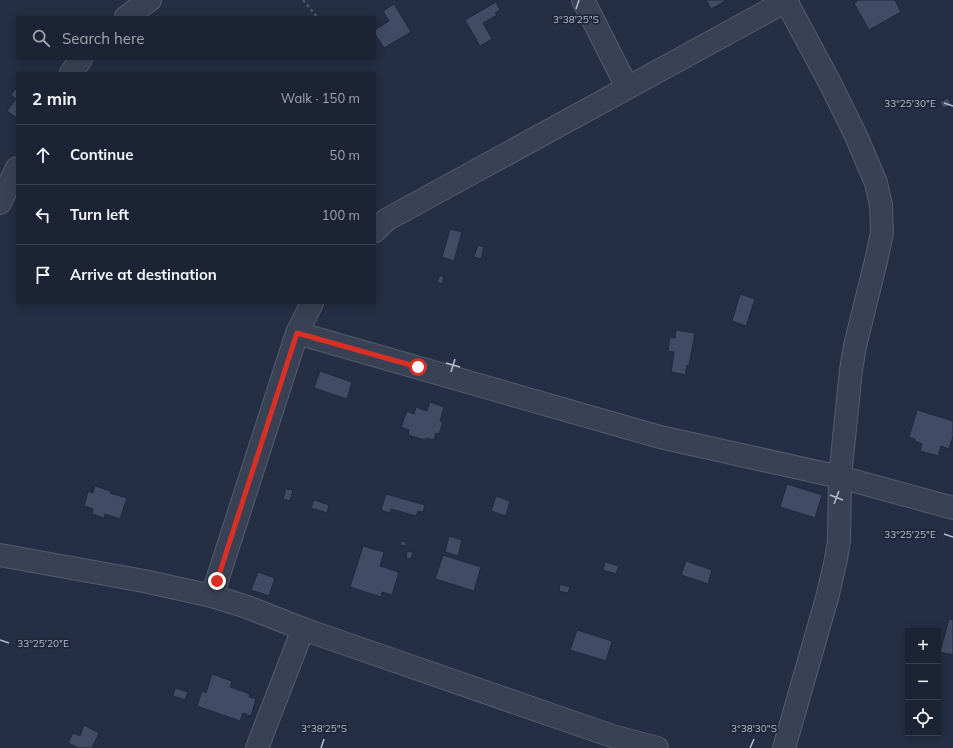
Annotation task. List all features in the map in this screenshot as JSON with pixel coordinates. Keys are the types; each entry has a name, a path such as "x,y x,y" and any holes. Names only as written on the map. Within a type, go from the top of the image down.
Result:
{"street":[{"path":"127,16 150,0"},
{"path":"583,0 627,87"},
{"path":"376,230 386,220 787,0 857,138 876,183 881,205 882,233 858,333 851,370 840,477 839,541 835,564 825,605 784,748"},
{"path":"72,72 80,60"},
{"path":"0,203 16,170"},
{"path":"212,596 297,333 312,304"},
{"path":"297,333 660,437 840,477 953,508"},
{"path":"0,555 144,581 212,596 247,607 610,742 657,748"},
{"path":"257,748 303,629"}],"path":[{"path":"304,0 316,16"}],"building":[{"path":"706,0 727,0 711,9"},
{"path":"859,0 895,0 901,12 869,30 854,3"},
{"path":"496,2 500,10 495,13 497,15 483,23 492,39 480,46 465,20"},
{"path":"394,4 411,32 384,48 376,36 376,29 389,21 383,11"},
{"path":"15,89 16,99 11,95"},
{"path":"948,98 951,105 943,108 940,102"},
{"path":"16,99 16,117 7,111"},
{"path":"450,229 462,232 454,261 442,257"},
{"path":"478,245 484,247 481,259 474,257"},
{"path":"440,275 444,277 442,284 437,282"},
{"path":"740,294 755,299 746,326 732,321"},
{"path":"676,330 695,333 689,366 687,365 685,375 671,372 674,352 668,351 670,337 675,338"},
{"path":"320,371 352,382 347,399 314,388"},
{"path":"430,402 444,407 440,421 443,422 439,434 436,433 434,440 426,438 425,440 408,435 409,430 401,427 407,411 414,414 416,407 427,411"},
{"path":"917,410 953,421 953,436 949,449 941,446 938,456 920,451 922,444 909,437"},
{"path":"787,484 822,495 815,518 780,507"},
{"path":"95,486 111,491 110,493 127,498 120,519 105,514 104,518 92,514 93,509 84,506 88,491 93,493"},
{"path":"286,489 293,490 290,501 283,499"},
{"path":"386,494 425,505 423,512 418,511 416,516 391,509 390,513 381,510"},
{"path":"496,496 510,501 506,516 491,511"},
{"path":"314,500 329,505 327,513 311,508"},
{"path":"449,536 462,540 458,556 445,552"},
{"path":"401,541 406,542 406,546 400,545"},
{"path":"363,546 384,552 380,566 399,572 392,595 382,592 381,597 350,587"},
{"path":"407,551 413,552 411,559 406,558"},
{"path":"443,555 481,567 474,591 435,579"},
{"path":"686,561 712,570 708,584 681,575"},
{"path":"605,562 619,566 616,574 603,570"},
{"path":"258,572 275,578 269,596 251,590"},
{"path":"560,584 570,587 568,593 559,591"},
{"path":"949,619 953,620 953,655 941,652"},
{"path":"577,630 612,641 606,661 570,650"},
{"path":"212,674 232,681 230,687 250,694 249,697 256,699 251,716 243,713 240,721 197,706 202,691 206,693"},
{"path":"175,688 188,692 185,700 173,696"},
{"path":"84,725 99,733 92,748 79,748 68,743 73,733 80,736"}],"route":[{"path":"217,581 297,333 418,367"}]}
